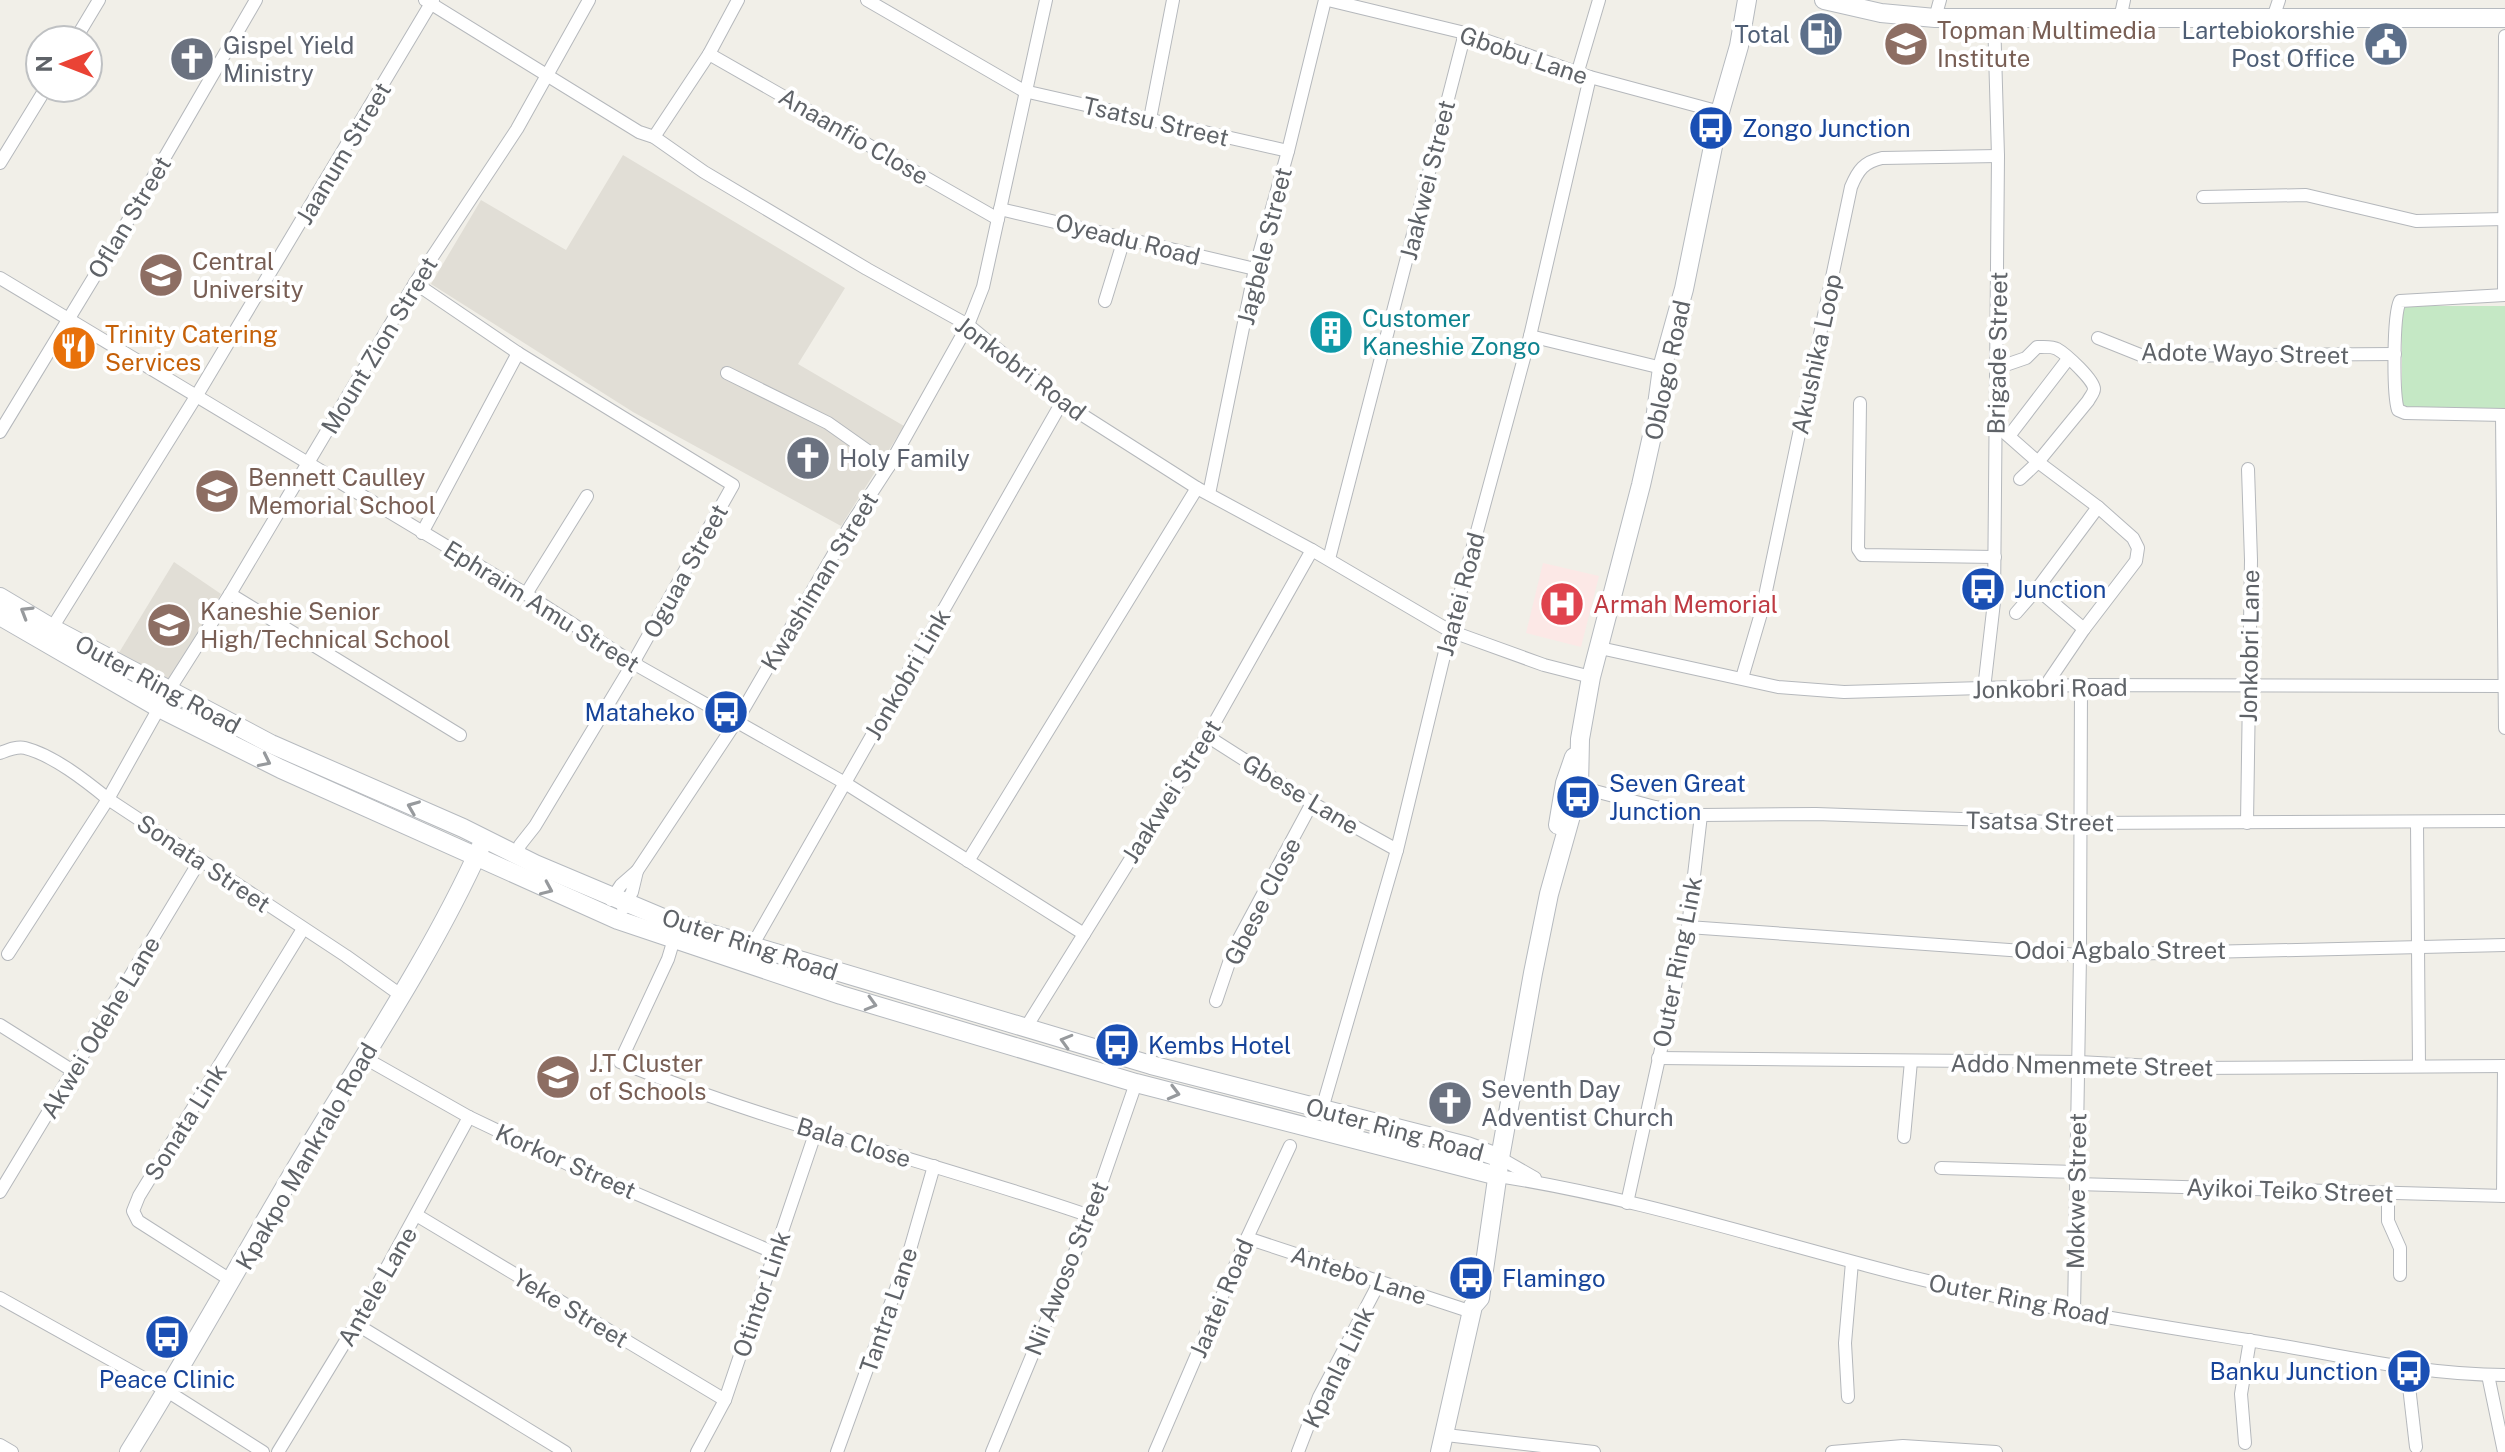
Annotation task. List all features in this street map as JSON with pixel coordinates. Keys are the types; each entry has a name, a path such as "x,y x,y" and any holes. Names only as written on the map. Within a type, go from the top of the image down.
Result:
{"main road":[{"name":"Oblogo Road","path":"1443,1444 1473,1309 1480,1298 1493,1165 1572,785 1591,677 1645,471 1662,368 1684,289 1720,112 1739,46 1747,0"},
{"path":"1824,0 1881,13 1938,9 1994,17 2120,19 2276,9 2505,18"},
{"name":"Outer Ring Road","path":"0,597 52,628 271,744 484,839 674,939 841,995 1136,1083 1493,1165"},
{"name":"Outer Ring Road","path":"0,616 159,708 281,769 476,857 615,908 675,923 1025,1029 1322,1109 1493,1165"},
{"name":"Kpakpo Mankralo Road","path":"129,1452 295,1170 402,996 484,839"}],"street":[{"path":"85,24 99,0"},
{"name":"Oflan Street","path":"0,432 122,231 256,0"},
{"name":"Mount Zion Street","path":"169,690 230,594 415,283 517,129 589,0"},
{"path":"654,137 709,54 738,0"},
{"name":"Tsatsu Street","path":"867,0 1024,91 1288,151"},
{"name":"Kwashiman Street","path":"615,908 736,722 850,526 889,466 968,325 983,287 1046,0"},
{"path":"1150,119 1173,0"},
{"name":"Gbobu Lane","path":"1326,0 1465,33 1590,77 1720,112"},
{"name":"Jagbele Street","path":"1209,494 1255,269 1326,0"},
{"path":"1578,71 1599,0"},
{"path":"2120,19 2124,0"},
{"name":"Jonkobri Road","path":"430,1 639,132 654,137 704,172 968,325 1062,402 1197,488 1329,559 1450,631 1544,665 1591,677"},
{"name":"Jaanum Street","path":"52,628 197,395 430,1"},
{"name":"Brigade Street","path":"1984,689 1994,602 1995,557 1998,156 1994,17"},
{"name":"Jaakwei Street","path":"1329,559 1465,33"},
{"path":"2505,36 2505,295 2400,301 2396,311 2395,354 2398,410 2405,413 2504,415 2505,728"},
{"name":"Anaanfio Close","path":"709,54 999,214"},
{"name":"Jaatei Road","path":"1322,1109 1397,850 1450,631 1530,336 1590,77"},
{"path":"0,163 36,104"},
{"name":"Akushika Loop","path":"1742,678 1762,610 1848,202 1857,174 1871,160 1882,158 1998,156"},
{"path":"2203,197 2306,195 2416,221 2504,219"},
{"name":"Oyeadu Road","path":"999,214 1125,236 1255,269"},
{"path":"1105,301 1125,236"},
{"name":"Ephraim Amu Street","path":"0,278 526,594 633,663 845,783 1084,934"},
{"name":"Oguaa Street","path":"415,283 518,353 733,485 633,663 535,826 520,845 517,855"},
{"path":"1530,336 1662,368"},
{"name":"Adote Wayo Street","path":"2098,338 2143,356 2395,354"},
{"path":"1997,368 2026,358 2037,347 2057,349 2088,376 2094,386 2094,392 2038,462 2020,479"},
{"path":"422,533 518,353"},
{"path":"2009,436 2068,359"},
{"path":"727,373 828,423 889,466"},
{"name":"Jonkobri Link","path":"752,946 1062,402"},
{"path":"1860,403 1858,549 1862,555 1995,557"},
{"path":"1996,425 2038,462 2098,507 2133,538 2138,548 2136,561 2046,685"},
{"name":"Jonkobri Lane","path":"2247,823 2251,534 2248,469"},
{"path":"968,861 1197,488"},
{"path":"526,594 587,496"},
{"path":"2016,613 2098,507"},
{"name":"Jaakwei Street","path":"1025,1029 1207,736 1312,550"},
{"path":"2037,589 2084,629"},
{"path":"230,594 460,735"},
{"name":"Jonkobri Road","path":"1600,648 1778,687 1844,692 2046,685 2504,686"},
{"name":"Mokwe Street","path":"2074,1313 2081,685"},
{"path":"8,954 108,799 159,708"},
{"name":"Gbese Lane","path":"1207,736 1312,803 1397,850"},
{"name":"Sonata Street","path":"0,753 25,748 74,772 199,862 402,996"},
{"name":"Tsatsa Street","path":"1572,785 1655,807 1701,815 1816,814 2080,823 2505,821"},
{"name":"Gbese Close","path":"1216,1001 1234,948 1312,803"},
{"name":"Outer Ring Link","path":"1627,1203 1688,927 1701,815"},
{"path":"2417,823 2419,1066"},
{"name":"Akwei Odehe Lane","path":"0,1192 199,862"},
{"name":"Odoi Agbalo Street","path":"1688,927 2080,955 2505,945"},
{"name":"Sonata Link","path":"232,1281 138,1221 133,1211 139,1196 303,929"},
{"name":"Bala Close","path":"674,939 668,959 620,1062 816,1131 997,1184 1090,1216"},
{"path":"0,1025 73,1071"},
{"name":"Korkor Street","path":"363,1057 469,1117 574,1167 775,1253"},
{"name":"Addo Nmenmete Street","path":"1658,1058 2079,1062 2190,1068 2504,1066"},
{"path":"1904,1137 1911,1061"},
{"path":"2504,1066 2504,1196"},
{"name":"Nii Awoso Street","path":"992,1452 1090,1216 1136,1083"},
{"name":"Antele Lane","path":"278,1452 418,1216 469,1117"},
{"name":"Otintor Link","path":"697,1452 725,1400 816,1131"},
{"name":"Jaatei Road","path":"1155,1452 1290,1146"},
{"name":"Outer Ring Road","path":"1493,1165 1541,1182 1852,1262 2074,1313 2250,1340 2407,1369 2505,1375"},
{"name":"Tantra Lane","path":"837,1452 904,1266 934,1166"},
{"name":"Ayikoi Teiko Street","path":"1941,1168 2076,1178 2504,1196"},
{"path":"2388,1192 2388,1221 2400,1248 2400,1275"},
{"name":"Yeke Street","path":"418,1216 725,1400"},
{"name":"Antebo Lane","path":"1247,1238 1379,1283 1473,1309"},
{"path":"1848,1397 1845,1343 1852,1262"},
{"name":"Kpanla Link","path":"1298,1452 1319,1397 1379,1283"},
{"path":"0,1298 167,1391 263,1452"},
{"path":"356,1324 565,1452"},
{"path":"2245,1443 2241,1379 2250,1340"},
{"path":"2407,1369 2416,1447"},
{"path":"2488,1375 2504,1452"},
{"path":"1443,1444 1594,1452"},
{"path":"0,1445 12,1452"},
{"path":"1832,1452 1903,1446 1996,1452"}],"shaded area":[{"path":"623,155 845,288 798,364 904,426 841,526 633,412 431,284 481,200 566,250"},
{"name":"Kaneshie Senior High/Technical School","path":"174,562 221,594 167,682 117,656"},
{"name":"Armah Memorial","path":"1543,563 1599,576 1581,647 1526,633"}],"green space":[{"path":"2402,306 2505,306 2505,410 2402,410"}],"place":[{"name":"Total","path":"1821,34"},
{"name":"Topman Multimedia Institute","path":"1906,44"},
{"name":"Lartebiokorshie Post Office","path":"2386,44"},
{"name":"Gispel Yield Ministry","path":"192,59"},
{"name":"Zongo Junction","path":"1711,128"},
{"name":"Central University","path":"161,275"},
{"name":"Customer Kaneshie Zongo","path":"1331,332"},
{"name":"Trinity Catering Services","path":"74,348"},
{"name":"Holy Family","path":"808,458"},
{"name":"Bennett Caulley Memorial School","path":"217,491"},
{"name":"Junction","path":"1983,589"},
{"name":"Armah Memorial","path":"1562,604"},
{"name":"Kaneshie Senior High/Technical School","path":"169,625"},
{"name":"Mataheko","path":"726,712"},
{"name":"Seven Great Junction","path":"1578,797"},
{"name":"Kembs Hotel","path":"1117,1045"},
{"name":"J.T Cluster of Schools","path":"558,1077"},
{"name":"Seventh Day Adventist Church","path":"1450,1103"},
{"name":"Flamingo","path":"1471,1278"},
{"name":"Peace Clinic","path":"167,1337"},
{"name":"Banku Junction","path":"2409,1371"}]}
